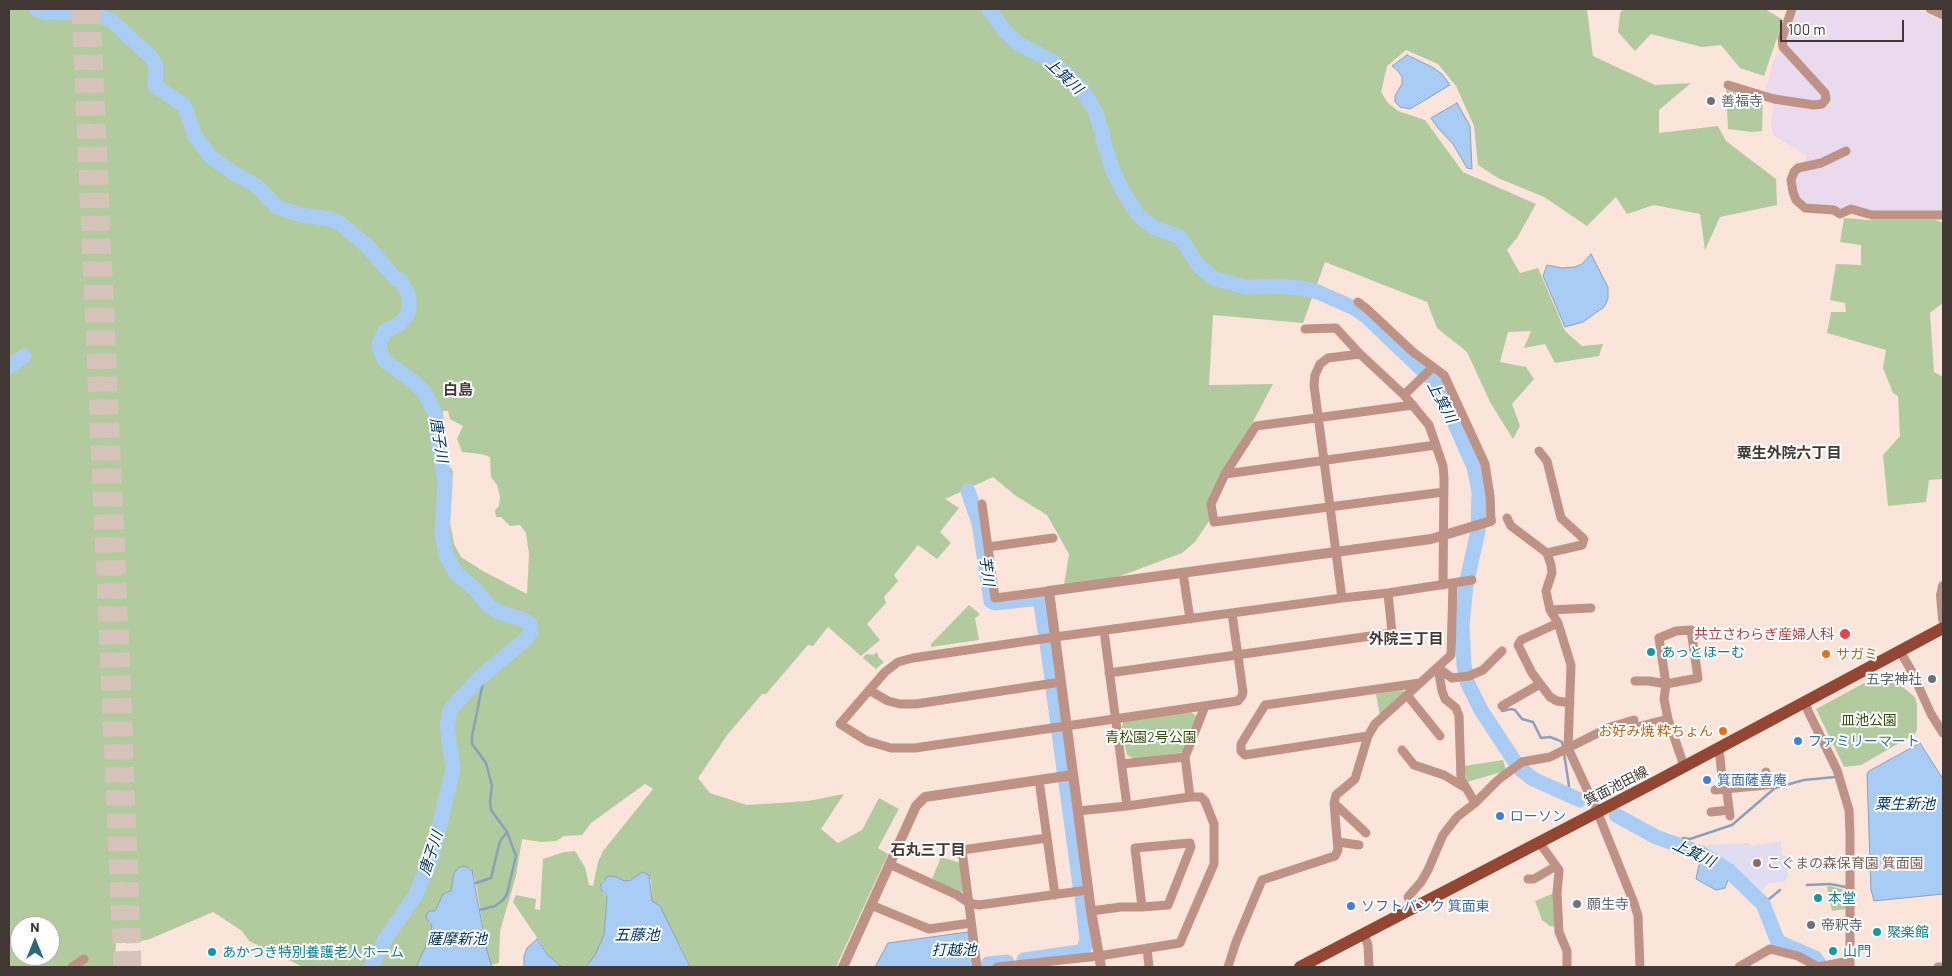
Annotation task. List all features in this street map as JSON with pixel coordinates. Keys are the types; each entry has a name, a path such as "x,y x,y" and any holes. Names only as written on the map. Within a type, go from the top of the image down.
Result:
{"main road":[{"name":"箕面池田線","path":"1300,967 1364,935 1943,628"}],"street":[{"path":"1728,85 1782,100 1814,105 1822,104 1826,99 1825,93 1783,48 1782,38 1792,9"},
{"path":"1930,9 1943,15"},
{"path":"1846,151 1822,163 1798,168 1794,172 1791,180 1792,192 1796,200 1805,208 1834,210 1840,214 1851,209 1872,215 1943,215"},
{"path":"982,504 995,598 1182,574 1444,536 1483,524 1490,496 1485,464 1444,375 1429,371 1370,311 1358,302"},
{"path":"1305,329 1336,328 1360,354 1404,394 1429,425 1443,466 1443,584"},
{"path":"1342,598 1314,385 1315,375 1320,364 1328,358 1360,354"},
{"path":"1404,394 1429,371"},
{"path":"1413,405 1256,426 1225,474 1211,504 1214,522 1444,492"},
{"path":"1225,474 1436,445"},
{"path":"1539,451 1547,461 1561,518 1584,539 1582,545 1547,553"},
{"path":"1507,518 1511,526 1547,553 1551,564 1552,573 1546,591 1550,610 1558,623 1571,665 1568,748 1597,812 1638,916 1640,967"},
{"path":"988,546 1053,538"},
{"path":"1182,574 1190,619"},
{"path":"1232,613 1243,692 1240,699 1235,701 915,748 892,748 866,741 840,724 885,672 898,662 914,658 1055,637 1342,598 1388,593 1469,581"},
{"path":"1228,967 1236,942 1262,880 1336,856 1338,842 1334,803 1336,795 1354,779 1368,736 1375,724 1452,654 1453,583"},
{"path":"1943,586 1941,594 1943,619"},
{"path":"1049,591 1067,725 1068,776 1078,811 1091,911 1101,967"},
{"path":"1109,673 1392,633 1388,593"},
{"path":"1550,610 1592,608"},
{"path":"1558,623 1518,643 1532,673 1540,684 1554,700 1570,703"},
{"path":"1635,681 1666,684 1698,678 1691,630 1676,631 1659,638 1666,684 1664,699 1668,719 1684,766"},
{"path":"1104,631 1127,806"},
{"path":"1438,668 1452,678 1466,676 1483,670 1502,651"},
{"path":"1900,651 1931,714 1943,733"},
{"path":"1438,668 1445,699 1456,708 1459,716 1460,776 1476,803"},
{"path":"869,690 888,701 900,704 916,704 1061,682"},
{"path":"1368,736 1245,755 1241,744 1265,705 1420,683"},
{"path":"1502,706 1540,684"},
{"path":"1407,695 1440,736"},
{"path":"1739,967 1770,948 1798,956 1820,966 1850,964 1849,810 1838,770 1808,711 1805,701"},
{"path":"1190,797 1186,757 1205,706"},
{"path":"1412,908 1408,897 1421,882 1428,870 1443,835 1457,817 1476,803 1498,780 1522,762 1550,757 1610,727 1668,719"},
{"path":"1719,747 1719,789"},
{"path":"1402,750 1414,765 1444,775 1465,787"},
{"path":"1122,764 1186,757"},
{"path":"1719,789 1772,784 1766,772"},
{"path":"843,967 916,806 925,797 1068,776"},
{"path":"1039,780 1055,895"},
{"path":"1711,812 1730,813 1727,794 1719,789"},
{"path":"997,967 1047,964 1180,943 1214,864 1214,824 1205,801 1201,797 1190,797 1078,811"},
{"path":"1334,803 1366,833"},
{"path":"977,967 962,850 1047,838"},
{"path":"1338,842 1358,844"},
{"path":"1539,842 1559,870 1557,893 1559,932 1567,951 1567,967"},
{"path":"1091,911 1121,907 1142,907 1168,905 1191,847 1190,843 1135,848 1142,907"},
{"path":"889,864 957,895 969,903 979,906 1088,890"},
{"path":"1528,879 1534,879 1556,866"},
{"path":"871,905 929,929 971,922"},
{"path":"1364,935 1368,945 1369,967"},
{"path":"1147,948 1149,967"},
{"path":"72,967 84,959"},
{"path":"1938,967 1943,967"}],"shaded area":[{"path":"1798,9 1916,9 1943,21 1943,213 1874,212 1809,205 1798,198 1797,176 1807,156 1773,135 1771,124 1775,95 1765,94 1772,65 1791,20"},
{"name":"こぐまの森保育園 箕面園","path":"1781,841 1782,855 1788,856 1788,877 1784,882 1768,883 1762,891 1700,845 1749,843 1752,846"}],"green space":[{"path":"9,9 1587,9 1593,56 1655,85 1691,83 1659,110 1659,133 1718,126 1726,141 1776,179 1777,205 1720,217 1705,250 1700,214 1654,205 1627,214 1616,197 1587,226 1544,197 1498,178 1478,165 1474,126 1456,86 1438,64 1406,50 1387,66 1381,92 1388,103 1398,111 1425,120 1463,172 1536,204 1517,238 1507,250 1520,273 1538,268 1565,331 1582,346 1603,344 1599,356 1555,363 1545,344 1524,348 1531,331 1508,332 1500,362 1526,367 1534,379 1512,404 1520,426 1513,439 1490,402 1467,352 1437,328 1427,302 1325,262 1303,323 1213,315 1209,385 1273,384 1219,486 1209,521 1195,542 1182,553 1115,578 1064,585 1069,554 1047,515 1016,496 993,477 945,499 959,508 940,532 951,543 937,559 918,545 894,575 898,581 884,597 886,603 867,624 880,640 861,656 828,627 813,646 808,645 766,694 762,694 728,734 698,778 710,793 747,805 808,801 844,794 821,829 838,843 862,830 879,798 899,809 878,848 888,854 836,967 690,967 680,945 652,901 651,879 635,878 624,881 603,880 600,888 607,898 604,935 595,955 586,967 562,967 550,957 513,902 516,895 536,899 535,909 540,910 543,859 564,852 575,851 585,867 589,885 593,886 598,862 603,851 653,789 645,784 591,823 582,835 564,836 556,841 541,842 522,839 516,876 500,931 499,963 491,965 476,883 471,868 454,873 451,891 443,894 428,922 432,926 416,967 303,967 249,941 242,931 213,912 150,939 132,943 116,942 115,963 118,967 9,967","holes":["443,411 448,411 450,419 463,426 457,439 462,452 490,457 491,477 497,485 500,497 499,506 495,510 496,517 501,517 510,526 520,525 526,533 529,554 527,594 461,557 454,544 450,522 453,471 446,462 442,428"]},
{"path":"1623,9 1765,9 1783,20 1764,76 1740,68 1721,45 1702,47 1651,34 1635,51 1618,32 1620,13"},
{"path":"1726,89 1763,98 1762,131 1751,132 1728,129"},
{"path":"1844,218 1936,220 1943,223 1943,303 1930,313 1934,372 1943,377 1943,479 1929,480 1926,502 1888,506 1883,455 1900,436 1898,396 1893,393 1883,368 1886,350 1827,333 1831,312 1846,312 1845,303 1830,300 1836,264 1861,265 1861,245 1840,242"},
{"path":"969,605 980,614 975,618 979,640 931,647 931,644"},
{"path":"877,652 879,658 884,662 876,669 863,658 866,654 873,655"},
{"name":"皿池公園","path":"1879,675 1904,688 1915,697 1917,729 1915,734 1861,765 1844,767 1816,709"},
{"path":"1403,690 1405,694 1380,716 1376,694"},
{"name":"青松園2号公園","path":"1191,712 1198,717 1184,752 1134,759 1127,755 1121,729 1124,721"},
{"path":"1503,760 1506,770 1502,775 1498,773 1467,782 1464,766"},
{"path":"941,857 961,863 964,889 961,893 932,879"},
{"path":"1827,887 1846,890 1846,909 1832,911"},
{"path":"1554,893 1555,927 1542,920 1535,901"}],"water":[{"path":"1407,55 1432,67 1442,74 1450,85 1410,109 1400,107 1395,102 1395,96 1402,84 1402,77 1392,66"},
{"path":"1457,103 1470,126 1472,169 1467,168 1453,144 1431,118"},
{"path":"1591,254 1608,287 1608,299 1604,307 1583,322 1565,327 1543,276 1547,265 1562,268 1575,267 1582,264"},
{"name":"粟生新池","path":"1920,743 1943,779 1943,894 1874,901 1871,890 1867,774 1869,771"},
{"path":"1700,860 1729,878 1725,888 1716,890 1696,879"},
{"name":"薩摩新池","path":"464,866 472,870 487,951 492,967 416,967 432,926 426,918 427,913 435,911 443,894 451,891 454,873 459,867"},
{"name":"五藤池","path":"642,872 649,875 652,901 660,906 690,967 586,967 595,955 604,935 607,898 606,894 601,890 601,884 608,876 617,877 624,881 631,880"},
{"name":"打越池","path":"968,932 973,967 875,967 888,943"},
{"path":"537,939 548,955 562,967 524,967 524,956 527,948"}],"waterway":[{"name":"唐子川","path":"36,9 44,12 94,13 112,21 152,58 156,67 155,86 184,105 195,136 211,157 235,174 257,186 277,207 301,215 331,219 341,224 367,246 396,279 401,281 409,296 409,309 406,317 399,324 385,331 379,343 380,350 385,361 414,382 425,393 434,411 445,483 442,532 446,555 456,573 475,589 490,607 530,624 531,632 526,639 477,680 450,710 447,727 453,769 432,857 415,896 385,939 371,967"},
{"name":"上箕川","path":"989,9 1004,30 1017,43 1052,61 1081,88 1095,111 1103,135"},
{"name":"上箕川","path":"1103,140 1113,171 1138,215 1155,228 1180,237 1198,265 1213,278 1245,287 1278,286 1302,288 1318,292 1354,308 1366,316 1433,380 1447,406 1474,467 1479,491 1478,531 1466,585 1462,625 1464,665 1467,682 1481,710 1519,768 1533,779 1580,800"},
{"path":"9,367 24,356"},
{"name":"芋川","path":"968,491 979,523 991,601 995,603 1040,598 1045,631"},
{"name":"芋川","path":"1047,644 1052,679"},
{"path":"480,910 495,906 503,900 507,894 516,856 507,832 491,810 492,786 486,763 472,744 485,673"},
{"name":"芋川","path":"1053,689 1058,724"},
{"path":"1502,711 1515,710 1522,719 1533,722 1541,738 1550,737 1558,740 1562,742 1563,747"},
{"name":"芋川","path":"1059,733 1080,885"},
{"path":"1564,753 1569,786"},
{"path":"1679,844 1683,838 1690,839 1732,825 1775,788 1804,780 1835,777"},
{"name":"上箕川","path":"1570,793 1571,797"},
{"name":"上箕川","path":"1616,815 1656,837 1701,853 1728,870 1763,904 1778,942 1815,958 1821,967"},
{"path":"476,883 491,878 500,841 507,832"},
{"name":"上箕川","path":"1707,863 1710,858"},
{"name":"上箕川","path":"1714,867 1717,863"},
{"path":"1807,885 1830,884 1846,887"},
{"path":"1763,904 1780,890"},
{"name":"芋川","path":"1024,960 1079,952 1084,949 1087,940 1082,897"},
{"name":"芋川","path":"988,964 1007,962"}],"tunnel":[{"path":"79,9 121,967"},
{"path":"93,9 134,967"}],"place":[{"name":"善福寺","path":"1711,101"},
{"name":"共立さわらぎ産婦人科","path":"1845,634"},
{"name":"あっとほーむ","path":"1651,652"},
{"name":"サガミ","path":"1826,654"},
{"name":"五字神社","path":"1932,679"},
{"name":"お好み焼 粋ちょん","path":"1723,731"},
{"name":"ファミリーマート","path":"1798,741"},
{"name":"箕面薩喜庵","path":"1707,780"},
{"name":"ローソン","path":"1500,816"},
{"name":"こぐまの森保育園 箕面園","path":"1757,863"},
{"name":"本堂","path":"1818,898"},
{"name":"願生寺","path":"1577,904"},
{"name":"ソフトバンク 箕面東","path":"1351,906"},
{"name":"帝釈寺","path":"1811,925"},
{"name":"聚楽館","path":"1877,932"},
{"name":"山門","path":"1833,951"},
{"name":"あかつき特別養護老人ホーム","path":"212,952"}],"district":[{"name":"白島","path":"458,390"},
{"name":"粟生外院六丁目","path":"1789,453"},
{"name":"外院三丁目","path":"1406,639"},
{"name":"石丸三丁目","path":"928,850"}]}
